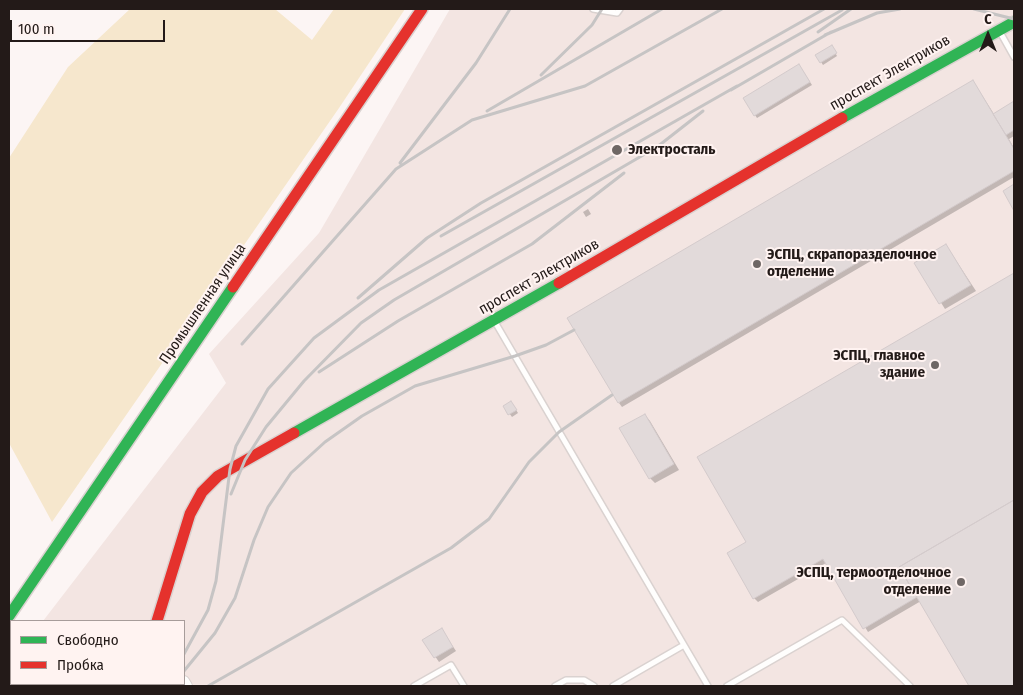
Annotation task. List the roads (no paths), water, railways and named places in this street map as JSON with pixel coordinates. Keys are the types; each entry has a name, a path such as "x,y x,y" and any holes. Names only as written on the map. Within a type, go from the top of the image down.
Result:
{"street":[{"name":"Промышленная улица","path":"9,616 422,9"},
{"name":"проспект Электриков","path":"157,620 190,514 202,492 218,476 494,321 743,174 998,29 1014,22"}],"lane":[{"path":"593,9 617,13 620,9"},
{"path":"998,29 1014,57"},
{"path":"494,321 708,686"},
{"path":"727,686 842,620 910,686"},
{"path":"613,686 684,645"},
{"path":"414,686 451,665 464,686"},
{"path":"555,686 566,680 584,680 594,686"}],"railway":[{"path":"400,163 476,63 510,9"},
{"path":"541,75 592,25 602,9"},
{"path":"487,111 662,9"},
{"path":"242,344 396,169 472,120 585,86 722,9"},
{"path":"358,298 427,238 481,203 824,9"},
{"path":"818,32 851,9"},
{"path":"825,35 877,13 900,9"},
{"path":"974,9 1014,19"},
{"path":"441,236 842,10"},
{"path":"731,90 831,32"},
{"path":"185,652 208,610 216,581 230,469 236,446 268,389 314,338 379,290 737,86"},
{"path":"231,494 245,460 266,427 304,381 361,323 394,300 657,147 703,111"},
{"path":"319,372 398,321 532,244 624,173"},
{"path":"185,670 215,633 235,598 254,540 268,507 291,473 325,442 362,416 415,386 515,356 546,345 574,330"},
{"path":"208,686 451,548 489,519 529,462 559,432 612,395"}],"place":[{"name":"Электросталь","path":"617,150"},
{"name":"ЭСПЦ, скрапоразделочное отделение","path":"757,264"},
{"name":"ЭСПЦ, главное здание","path":"935,365"},
{"name":"ЭСПЦ, термоотделочное отделение","path":"961,582"}]}
